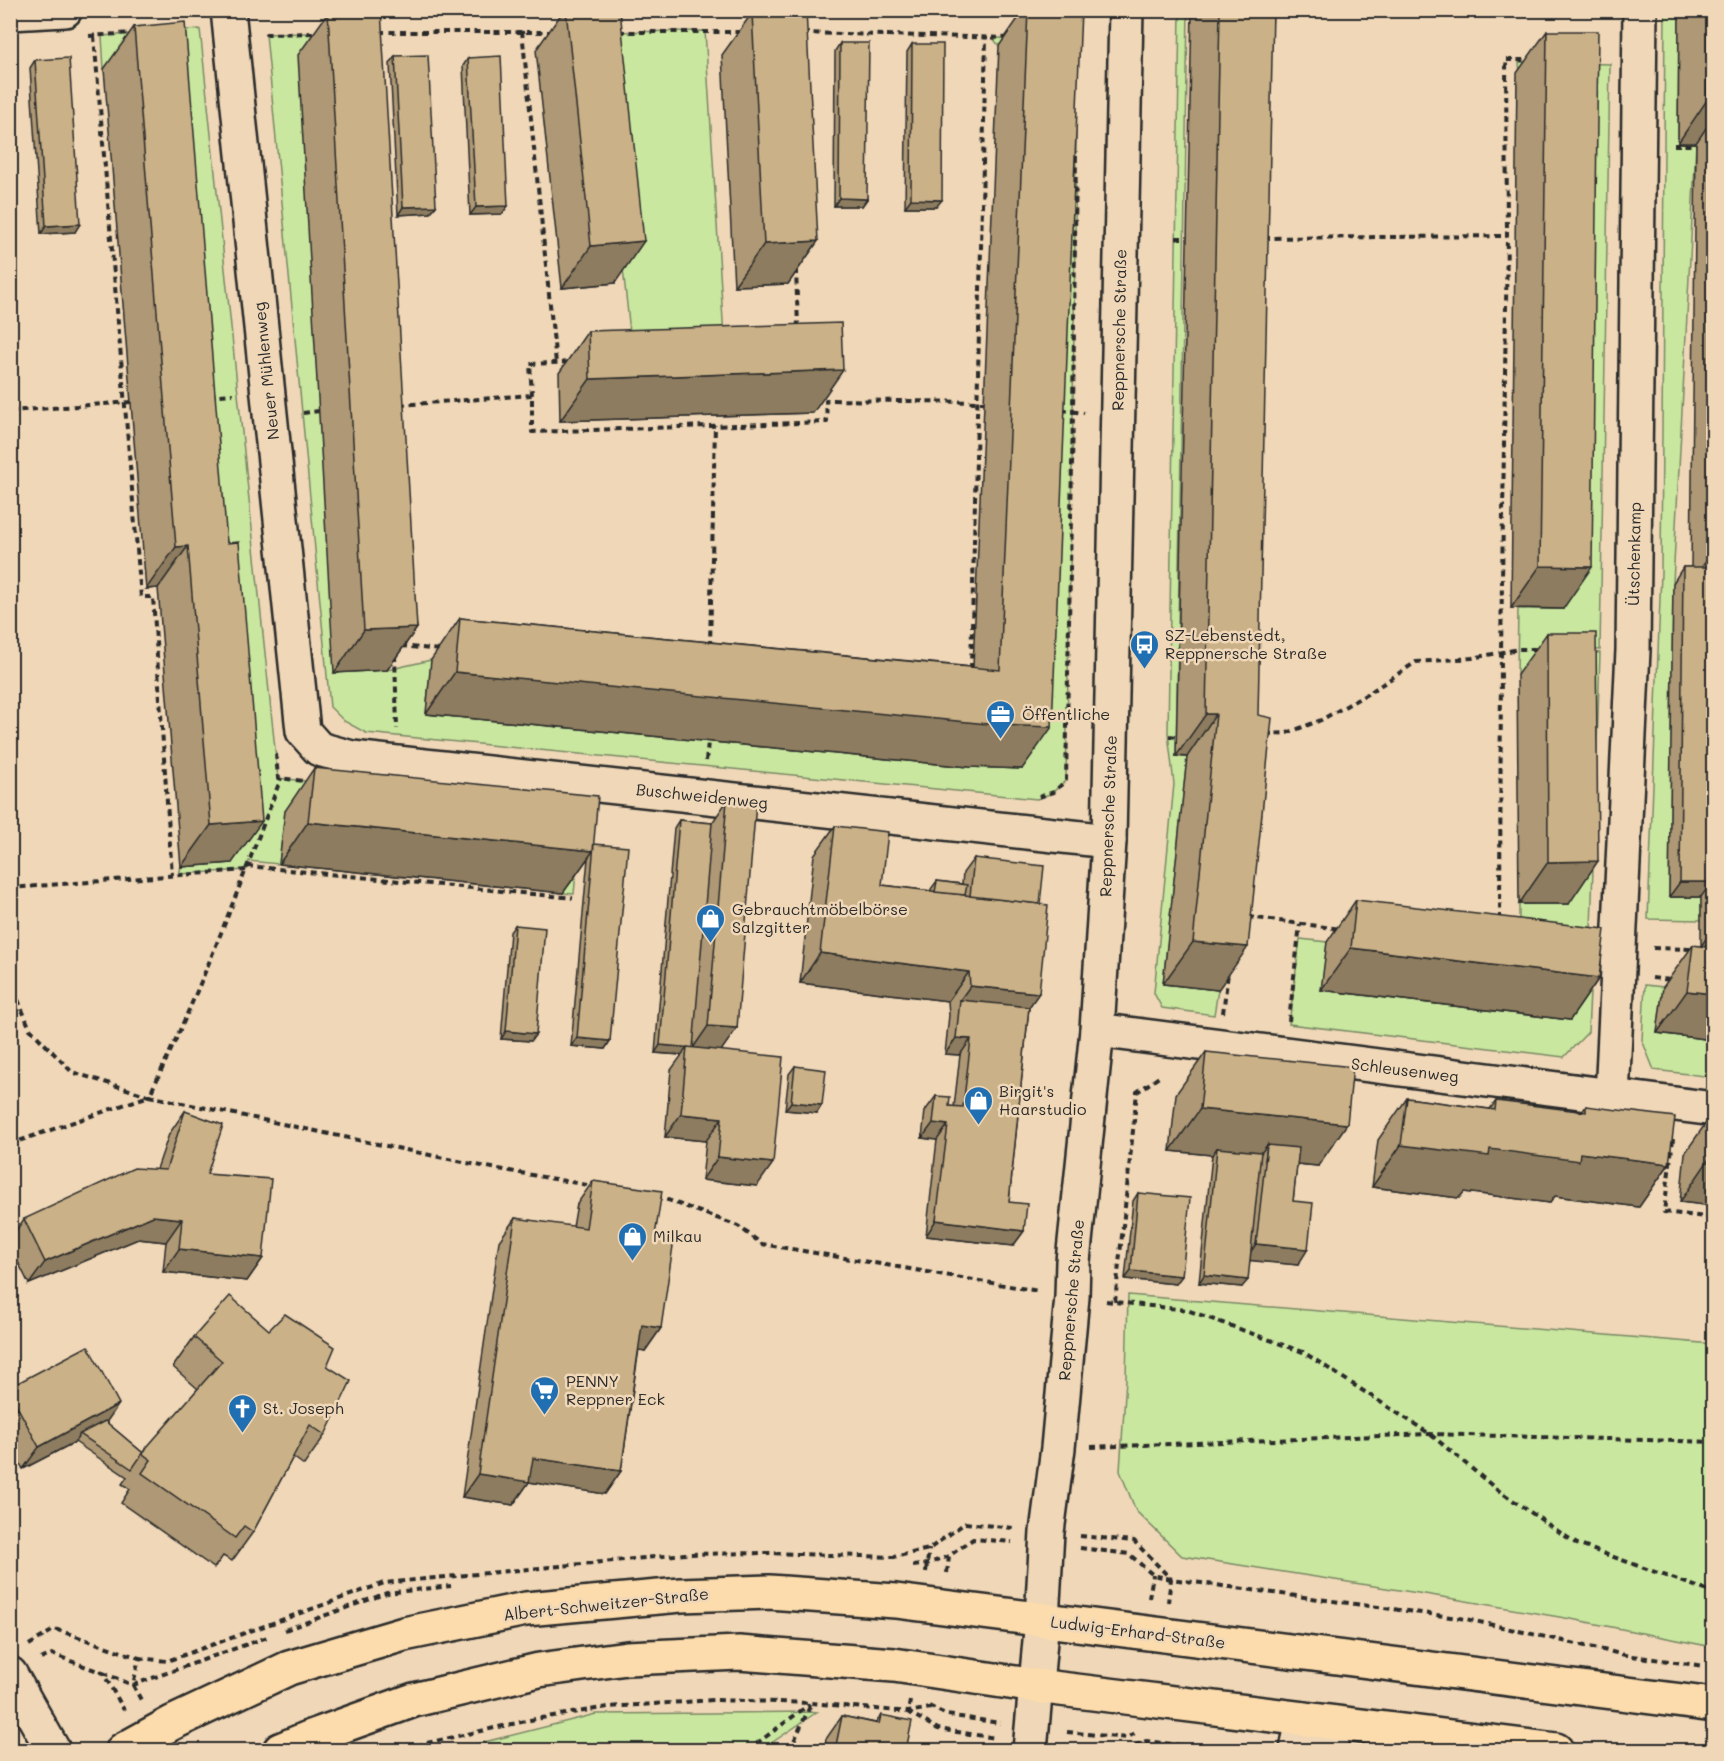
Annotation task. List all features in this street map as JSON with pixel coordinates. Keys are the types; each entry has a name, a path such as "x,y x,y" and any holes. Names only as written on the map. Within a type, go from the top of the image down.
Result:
{"main road":[{"name":"Albert-Schweitzer-Straße","path":"140,1741 289,1668 404,1634 526,1609 681,1595 769,1592 896,1601 1042,1619"},
{"name":"Ludwig-Erhard-Straße","path":"1042,1619 1713,1705"},
{"path":"280,1750 414,1700 539,1670 627,1658 750,1654 894,1665 1322,1731 1556,1750"}],"street":[{"name":"Neuer Mühlenweg","path":"228,10 289,737"},
{"name":"Reppnersche Straße","path":"1042,1619 1047,1532 1058,1448 1072,1297 1073,1261 1097,1030 1109,841 1126,10"},
{"name":"Ütschenkamp","path":"1612,1097 1633,650 1640,10"},
{"path":"10,14 74,23"},
{"name":"Buschweidenweg","path":"289,737 352,758 1109,841"},
{"name":"Schleusenweg","path":"1097,1030 1713,1109"},
{"name":"Ludwig-Erhard-Straße","path":"1030,1750 1042,1619"},
{"path":"11,1675 53,1750"},
{"path":"1297,1750 1322,1731"}],"path":[{"path":"74,23 94,36 135,33"},
{"path":"369,32 565,32"},
{"path":"522,32 556,363"},
{"path":"618,32 752,32"},
{"path":"267,45 266,34 326,33"},
{"path":"798,33 1016,38"},
{"path":"94,36 141,597 153,597 172,875"},
{"path":"971,671 986,37"},
{"path":"1500,924 1507,236 1506,60 1529,60"},
{"path":"1037,798 1054,792 1066,780 1076,144"},
{"path":"1664,146 1696,145"},
{"path":"1263,238 1507,236"},
{"path":"1176,238 1187,238"},
{"path":"796,260 798,331"},
{"path":"578,362 531,364 532,432 827,422 826,400 984,402"},
{"path":"205,396 239,394"},
{"path":"391,406 532,395"},
{"path":"10,411 131,402"},
{"path":"1061,410 1118,414"},
{"path":"303,424 302,413 319,411"},
{"path":"710,654 715,425"},
{"path":"398,735 395,645 441,650"},
{"path":"1265,734 1287,733 1321,720 1369,693 1416,662 1472,658 1518,649 1542,649"},
{"path":"1169,736 1176,736"},
{"path":"289,737 278,778 304,781"},
{"path":"706,765 708,742"},
{"path":"10,1144 149,1096 177,1041 281,778"},
{"path":"10,888 247,868 573,898"},
{"path":"1246,916 1347,929"},
{"path":"1289,1024 1300,924"},
{"path":"1647,948 1702,950"},
{"path":"1223,1017 1228,972"},
{"path":"1645,977 1679,981"},
{"path":"10,980 30,1029 72,1072 149,1096 482,1166 598,1187"},
{"path":"1115,1302 1137,1092 1165,1073"},
{"path":"1674,1135 1664,1212 1713,1218"},
{"path":"645,1195 668,1200 738,1226 762,1244 1072,1297 1186,1310 1303,1352 1430,1434 1495,1488 1576,1544 1713,1593"},
{"path":"1058,1448 1430,1434 1713,1442"},
{"path":"1171,1579 1466,1619 1625,1655 1713,1667"},
{"path":"28,1646 55,1629 139,1658 133,1685 140,1741"},
{"path":"11,1675 51,1654 103,1673 140,1741"},
{"path":"407,1750 422,1744 535,1719 608,1707 714,1700 811,1703 908,1712 932,1708"},
{"path":"748,1750 811,1703"},
{"path":"790,1750 811,1703"},
{"path":"1125,1750 1146,1742 1223,1750"}],"green space":[{"path":"1188,10 1176,756 1187,757 1163,983 1218,990 1214,1015 1162,1008 1154,993 1174,784 1168,733 1180,11"},
{"path":"1679,10 1678,142 1696,143 1673,583 1669,897 1701,897 1701,920 1648,919 1661,573 1665,11"},
{"path":"200,29 278,778 582,811 574,894 563,893 568,839 285,811 279,864 249,861 246,870 179,874 181,867 232,862 155,64 104,69 102,36"},
{"path":"705,31 724,337 631,341 597,32"},
{"path":"350,32 387,670 431,660 426,714 1022,769 1052,49 999,46 993,38 1062,39 1077,50 1066,780 1052,793 1037,799 366,733 344,721 330,707 266,34"},
{"path":"1519,62 1610,64 1600,650 1537,649 1600,653 1590,960 1519,949 1519,904 1569,903 1517,675 1518,609 1563,609"},
{"path":"1300,939 1327,942 1322,990 1569,1020 1591,973 1588,1032 1564,1057 1289,1024"},
{"path":"1645,985 1663,987 1657,1033 1713,1040 1713,1077 1654,1070 1642,1040"},
{"path":"1128,1295 1713,1344 1713,1647 1431,1595 1182,1556 1136,1511 1120,1471 1126,1379"},
{"path":"817,1712 761,1750 453,1750 596,1714"}],"building":[{"path":"381,10 417,628 364,630 328,13"},
{"path":"566,10 620,10 644,241 591,246"},
{"path":"806,10 818,241 764,244 752,13"},
{"path":"1028,10 1081,10 1052,727 998,725 455,672 460,618 1000,670"},
{"path":"1220,10 1273,10 1258,715 1272,718 1248,947 1193,942 1216,714 1206,714"},
{"path":"1708,10 1713,10 1713,101 1707,100"},
{"path":"185,22 227,543 239,542 262,821 211,825 188,546 176,547 134,27"},
{"path":"1547,31 1598,31 1592,567 1540,566"},
{"path":"840,43 869,43 867,199 839,198"},
{"path":"912,44 943,44 942,200 911,199"},
{"path":"428,55 436,206 403,207 395,56"},
{"path":"501,56 508,206 476,207 468,58"},
{"path":"69,58 80,224 46,226 35,60"},
{"path":"10,190 13,233 10,233"},
{"path":"841,323 843,370 590,379 588,331"},
{"path":"1683,567 1713,567 1713,930 1712,882 1680,882"},
{"path":"1547,633 1596,633 1598,861 1548,862"},
{"path":"314,768 598,796 593,851 308,822"},
{"path":"727,801 756,803 737,1028 708,1026"},
{"path":"679,820 712,823 693,1048 660,1045"},
{"path":"835,826 888,832 882,885 1048,905 1039,993 970,986 969,972 820,953"},
{"path":"594,844 628,847 610,1041 577,1038"},
{"path":"974,858 1044,866 1040,904 970,896"},
{"path":"937,881 967,885 965,895 935,892"},
{"path":"1356,900 1605,929 1599,978 1351,948"},
{"path":"515,925 545,928 536,1034 506,1031"},
{"path":"1693,945 1713,948 1713,994 1687,991"},
{"path":"960,1000 1029,1007 1009,1202 1027,1204 1024,1231 936,1220 948,1125 933,1123 936,1096 950,1097 949,1106 963,1107 971,1039 956,1038"},
{"path":"687,1047 783,1057 773,1163 718,1157 722,1118 681,1114"},
{"path":"1206,1052 1353,1067 1347,1124 1200,1109"},
{"path":"795,1066 826,1070 822,1105 791,1102"},
{"path":"1407,1098 1495,1110 1496,1101 1586,1112 1586,1106 1675,1117 1669,1164 1580,1153 1579,1161 1490,1149 1489,1156 1401,1145"},
{"path":"185,1111 223,1125 207,1174 271,1179 263,1258 179,1249 182,1219 153,1216 45,1262 24,1219 134,1168 166,1170"},
{"path":"1713,1122 1713,1160 1709,1159"},
{"path":"1267,1145 1299,1148 1293,1201 1313,1203 1308,1249 1256,1244"},
{"path":"1217,1148 1261,1152 1248,1280 1204,1275"},
{"name":"PENNY Reppner Eck","path":"593,1181 662,1191 655,1236 674,1239 661,1328 642,1325 621,1471 533,1458 529,1482 478,1474 515,1218 586,1228"},
{"path":"1138,1193 1190,1198 1182,1276 1131,1271"},
{"name":"St. Joseph","path":"230,1296 269,1330 285,1314 335,1347 327,1366 351,1381 325,1435 310,1425 253,1532 244,1526 235,1538 142,1473 151,1460 143,1454 147,1447 222,1361 194,1337"},
{"path":"88,1346 119,1404 39,1447 10,1393 10,1387"},
{"path":"105,1421 143,1453 132,1469 80,1434"},
{"path":"881,1715 912,1721 906,1750 835,1750 842,1716 879,1724"}],"place":[{"name":"SZ-Lebenstedt, Reppnersche Straße","path":"1144,670"},
{"name":"Öffentliche","path":"1001,740"},
{"name":"Gebrauchtmöbelbörse Salzgitter","path":"711,944"},
{"name":"Birgit's Haarstudio","path":"978,1126"},
{"name":"Milkau","path":"632,1262"},
{"name":"PENNY Reppner Eck","path":"545,1416"},
{"name":"St. Joseph","path":"242,1434"}]}
